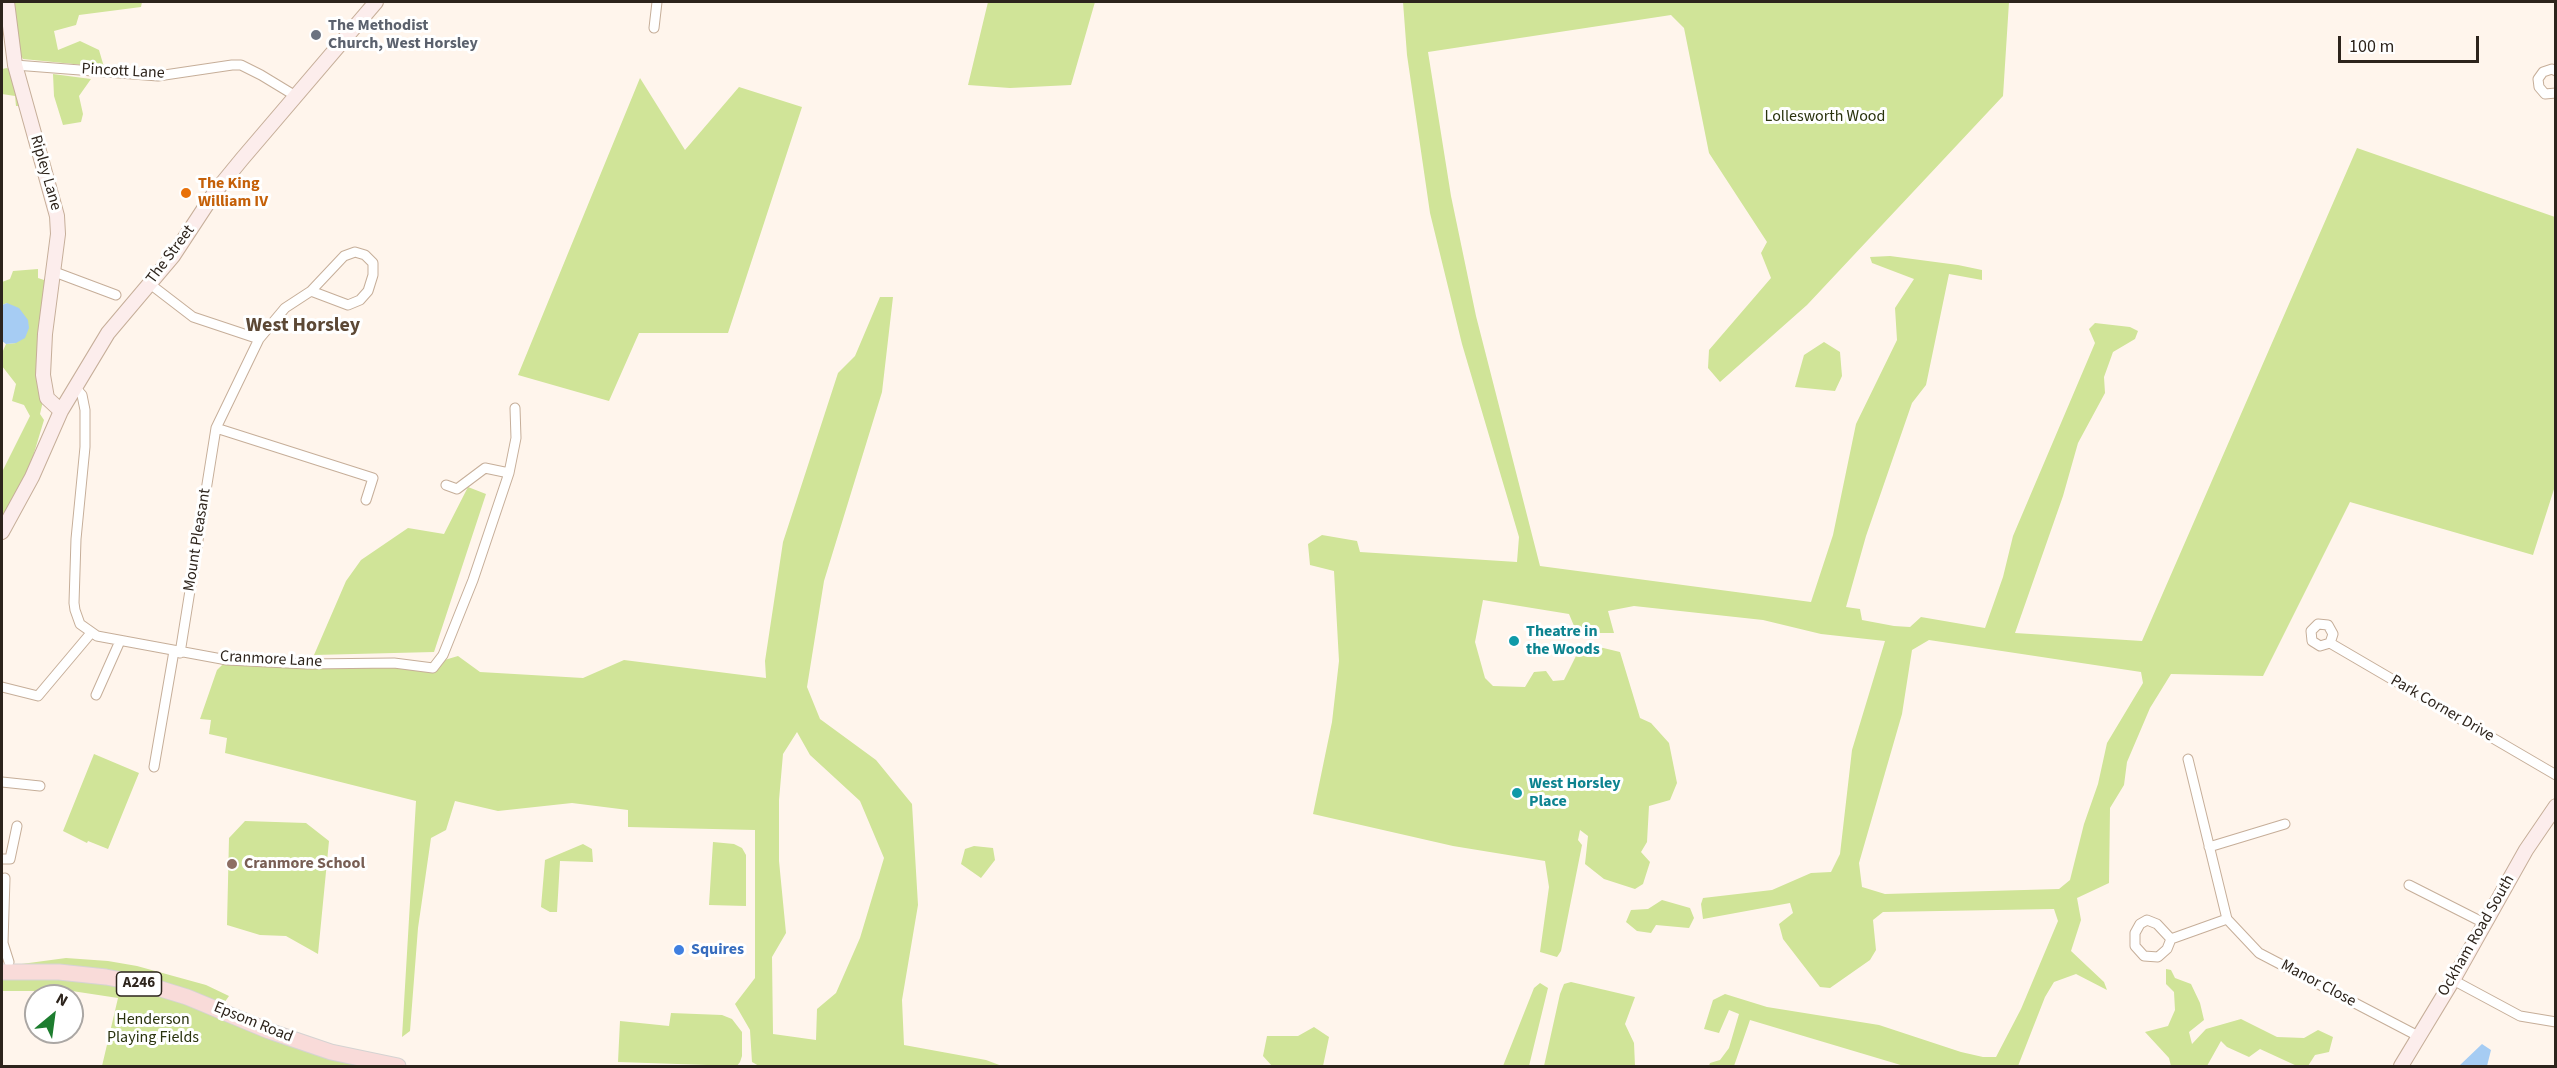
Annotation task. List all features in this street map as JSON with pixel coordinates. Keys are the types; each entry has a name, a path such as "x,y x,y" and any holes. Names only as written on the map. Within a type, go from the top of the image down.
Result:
{"main road":[{"name":"Epsom Road","path":"5,967 105,977 148,986 187,997 270,1031 332,1052 398,1066"}],"street":[{"name":"Ripley Lane","path":"7,2 15,65 57,216 58,234 45,334 43,382 47,398 61,411"},
{"path":"654,28 657,2"},
{"name":"The Street","path":"2,532 32,477 61,411 108,333 184,242 215,192 371,3"},
{"name":"Pincott Lane","path":"15,65 141,76 176,75 232,64 241,65 261,75 294,95"},
{"path":"2556,71 2552,69 2543,72 2538,79 2539,87 2545,94 2556,93"},
{"name":"Mount Pleasant","path":"154,766 177,652 216,428 260,339 285,308 311,291 344,256 356,252 366,255 373,263 373,275 368,291 360,300 348,305 311,291"},
{"path":"52,271 116,295"},
{"path":"150,284 193,317 260,339"},
{"path":"2,687 38,696 91,633 80,624 75,610 76,539 85,411 82,395 75,387"},
{"name":"Cranmore Lane","path":"91,633 177,652 227,660 307,664 394,663 433,668 443,655 473,580 509,473 516,438 515,408"},
{"path":"216,428 373,478 366,500"},
{"path":"446,485 457,489 485,468 509,473"},
{"path":"96,695 120,640"},
{"name":"Park Corner Drive","path":"2330,643 2556,775"},
{"name":"Manor Close","path":"2188,759 2227,919 2259,953 2418,1036"},
{"path":"2,782 39,786"},
{"name":"Ockham Road South","path":"2401,1066 2453,980 2484,923 2550,823 2556,806"},
{"path":"2209,847 2285,824"},
{"path":"2,859 10,859 17,826"},
{"path":"5,878 3,943 5,967"},
{"path":"2409,885 2484,923"},
{"path":"2171,939 2227,919"},
{"path":"2453,980 2520,1016 2556,1022"}],"green space":[{"path":"14,2 142,2 141,7 79,15 76,25 54,31 58,50 80,41 99,50 104,67 23,59 19,52"},
{"path":"988,2 1095,2 1071,85 1010,88 968,85"},
{"name":"Lollesworth Wood","path":"1403,2 2009,2 2003,96 1807,305 1720,382 1708,368 1709,350 1771,278 1761,253 1767,242 1709,153 1684,28 1671,15 1428,52 1451,196 1476,316 1540,566 1811,602 1833,535 1856,424 1897,340 1895,308 1914,279 1872,263 1870,257 1890,256 1982,270 1982,280 1949,274 1926,385 1912,403 1866,536 1846,607 1860,609 1862,620 1894,626 1910,627 1921,617 1985,628 2003,577 2013,536 2095,343 2089,329 2095,323 2130,327 2138,331 2135,339 2113,352 2104,377 2105,393 2078,443 2063,496 2015,633 2142,641 2357,148 2555,217 2555,486 2533,555 2350,502 2263,676 2171,674 2150,708 2127,762 2124,785 2110,808 2109,883 2077,898 2081,920 2071,951 2104,982 2107,990 2076,974 2054,982 2045,997 2018,1066 1904,1066 1750,1020 1734,1066 1709,1066 1710,1063 1720,1060 1729,1048 1739,1014 1729,1010 1719,1033 1704,1029 1713,1000 1725,994 1767,1007 1879,1025 1961,1052 1983,1057 1996,1057 2021,1009 2058,921 2054,909 1883,912 1873,920 1876,950 1870,960 1830,988 1820,987 1783,939 1779,924 1793,913 1790,903 1703,919 1701,904 1703,898 1772,890 1811,873 1831,872 1840,854 1852,750 1885,641 1821,634 1763,620 1634,606 1608,611 1614,633 1577,633 1569,614 1483,600 1475,642 1485,678 1493,686 1525,687 1534,672 1546,671 1553,681 1564,680 1576,656 1584,647 1595,646 1620,652 1640,718 1651,723 1669,743 1677,783 1670,800 1649,806 1647,842 1641,852 1650,862 1643,884 1635,889 1604,879 1585,864 1588,836 1580,830 1578,840 1582,845 1561,951 1557,957 1540,952 1549,887 1545,861 1453,846 1313,814 1332,722 1339,661 1334,571 1310,565 1308,544 1322,535 1357,541 1360,552 1517,562 1519,537 1462,344 1430,213 1407,55","holes":["1929,640 2141,672 2143,683 2107,743 2098,784 2084,824 2070,880 2059,889 1885,894 1862,887 1859,863 1902,714 1912,650"]},
{"path":"2,69 11,70 22,106 16,106 15,96 2,94"},
{"path":"53,74 91,79 79,96 83,114 81,122 63,125 54,96"},
{"path":"640,78 685,150 739,87 802,107 728,333 639,333 609,401 518,375"},
{"path":"38,269 38,278 44,280 47,287 43,401 40,414 44,420 28,473 2,521 2,472 30,416 24,405 12,401 16,384 2,366 2,353 6,344 16,343 7,303 2,305 2,282 10,279 13,271"},
{"path":"880,297 893,297 882,392 824,581 807,687 820,719 876,760 912,804 918,905 902,1000 904,1045 986,1060 1002,1066 759,1066 752,1062 750,1030 735,1004 755,978 755,830 628,827 628,810 572,803 498,811 455,801 446,830 431,838 418,928 410,1031 402,1037 416,801 225,753 227,738 209,734 211,720 200,719 217,670 227,660 421,667 458,656 480,672 583,678 624,660 766,678 765,661 783,542 838,373 855,356","holes":["797,732 810,755 860,801 884,858 860,938 836,993 817,1009 816,1040 773,1034 772,957 786,933 779,861 779,800 783,754"]},
{"path":"1824,342 1840,352 1842,376 1835,391 1795,387 1804,355"},
{"path":"468,487 486,494 434,652 314,655 346,581 361,560 408,528 444,534"},
{"path":"94,754 139,773 108,849 88,841 87,843 63,831"},
{"path":"245,821 306,823 329,841 318,954 286,936 260,935 227,925 229,838"},
{"path":"713,842 734,844 742,848 746,855 746,906 709,905"},
{"path":"583,844 592,849 593,862 560,861 557,912 550,912 541,907 545,860"},
{"path":"974,846 993,848 995,860 981,878 961,864 965,849"},
{"path":"1662,900 1690,908 1694,918 1689,928 1656,925 1651,933 1637,931 1626,922 1631,910 1648,909"},
{"path":"66,958 137,966 206,985 229,996 224,1003 218,1003 14,965"},
{"path":"2166,969 2171,970 2175,978 2191,984 2200,1003 2204,1020 2189,1032 2192,1044 2206,1029 2241,1019 2277,1037 2304,1038 2318,1030 2333,1037 2329,1052 2315,1055 2308,1066 2297,1066 2260,1049 2249,1057 2227,1047 2221,1041 2207,1066 2171,1066 2169,1058 2145,1032 2168,1026 2175,1010 2174,992 2166,984"},
{"name":"Henderson Playing Fields","path":"76,979 149,990 332,1059 362,1066 102,1066 118,998 84,993 84,984 24,984 24,991 2,991 2,980"},
{"path":"1571,982 1635,997 1625,1024 1634,1043 1635,1066 1544,1066 1560,994 1564,984"},
{"path":"1540,983 1548,988 1529,1066 1503,1066 1534,988"},
{"path":"671,1013 722,1015 732,1019 742,1032 742,1056 737,1066 618,1062 620,1021 669,1026"},
{"path":"1314,1027 1329,1037 1323,1066 1272,1066 1263,1056 1267,1036 1298,1036"}],"water":[{"path":"7,303 19,308 28,320 29,328 25,338 16,343 6,344 2,341 2,305"},
{"path":"2482,1044 2491,1050 2487,1066 2459,1066"}],"place":[{"name":"The Methodist Church, West Horsley","path":"316,35"},
{"name":"The King William IV","path":"186,193"},
{"name":"Theatre in the Woods","path":"1514,641"},
{"name":"West Horsley Place","path":"1517,793"},
{"name":"Cranmore School","path":"232,864"},
{"name":"Squires","path":"679,950"}],"district":[{"name":"West Horsley","path":"303,327"}]}
